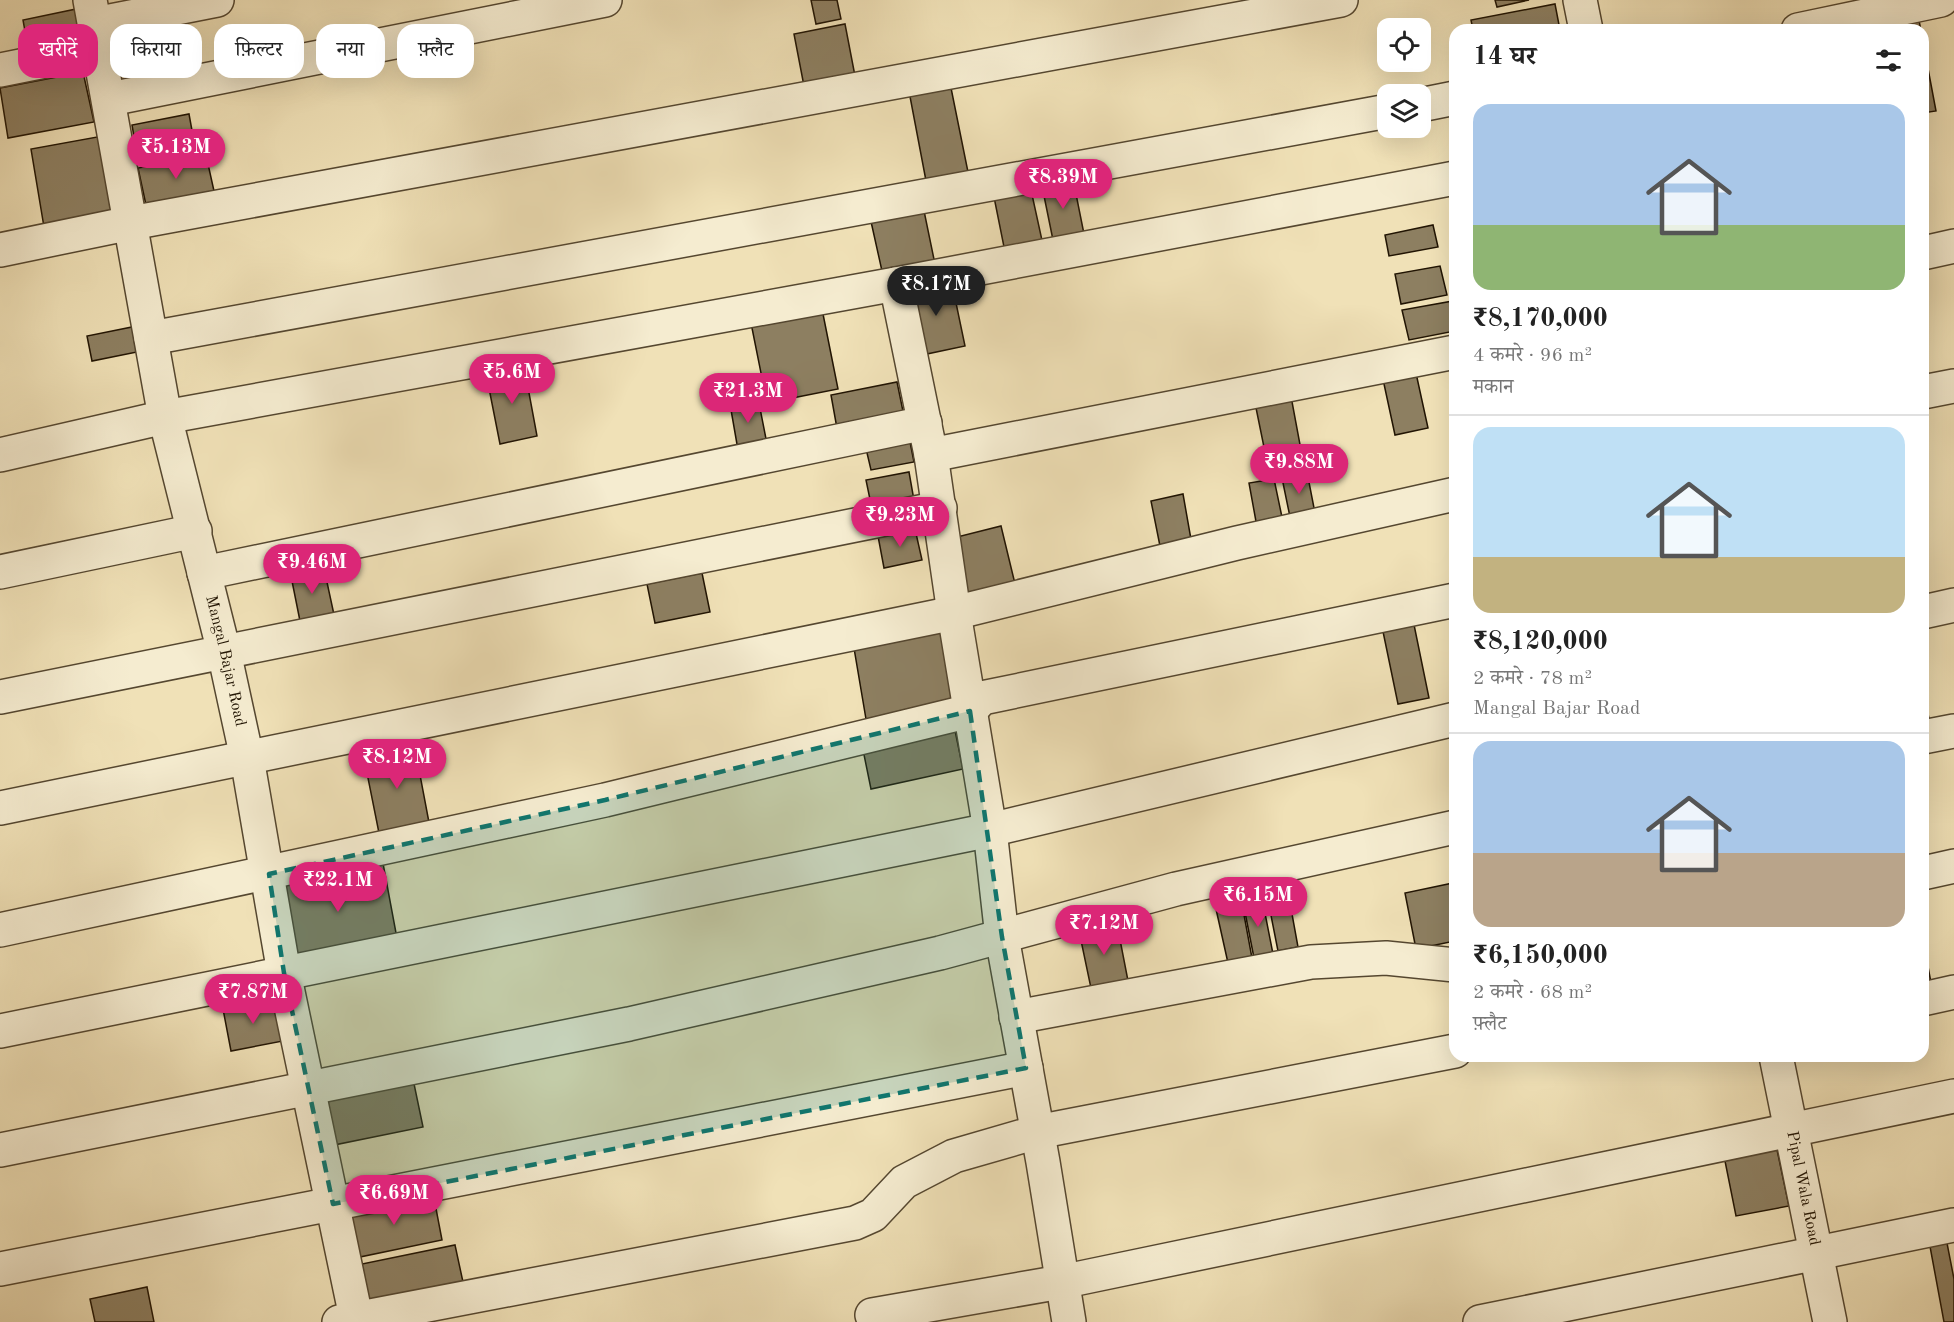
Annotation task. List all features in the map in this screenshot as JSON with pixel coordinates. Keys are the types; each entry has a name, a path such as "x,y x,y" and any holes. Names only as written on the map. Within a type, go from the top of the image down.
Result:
{"street":[{"path":"95,24 218,0"},
{"path":"110,99 605,0"},
{"path":"0,250 131,223 1341,0"},
{"path":"1580,0 1585,24"},
{"path":"1827,24 1941,0"},
{"name":"Mangal Bajar Road","path":"98,39 165,417 195,531 247,758 269,874 284,973 333,1204 351,1321"},
{"path":"0,70 18,61"},
{"path":"1431,103 1449,99"},
{"path":"151,338 1377,113"},
{"path":"0,455 165,417 896,284 1449,179"},
{"path":"1929,252 1954,246"},
{"path":"896,284 932,455 954,613 990,830 1002,937 1037,1132 1060,1282 1069,1322"},
{"path":"932,455 1449,353"},
{"path":"1929,391 1954,386"},
{"path":"204,573 925,423"},
{"path":"0,808 954,613 1237,543 1449,495"},
{"path":"0,697 940,508"},
{"path":"0,572 195,531"},
{"path":"0,930 269,874 391,844 605,800 970,711 982,698 1449,601"},
{"path":"1929,611 1954,605"},
{"path":"0,1031 990,830 1449,719"},
{"path":"1929,736 1954,731"},
{"path":"0,1150 628,1024 1002,937 1176,889 1449,828"},
{"path":"1929,872 1954,866"},
{"path":"1016,1017 1311,962 1386,958 1449,963"},
{"path":"1929,998 1954,992"},
{"path":"351,1321 855,1223 873,1215 904,1182 926,1168 954,1156 1037,1132 1449,1052"},
{"name":"Pipal Wala Road","path":"1777,1062 1830,1322"},
{"path":"0,1269 1026,1068"},
{"path":"872,1316 1060,1282 1954,1096"},
{"path":"1480,1322 1954,1225"}],"highlighted area":[{"path":"970,711 1002,937 1026,1068 333,1204 284,973 269,874 605,800"}],"building":[{"path":"811,0 837,0 841,19 816,24"},
{"path":"1495,0 1529,0 1497,7"},
{"path":"1555,4 1559,24 1472,24 1471,20"},
{"path":"81,8 84,24 24,24 23,20"},
{"path":"1918,16 1920,24 1887,24 1887,22"},
{"path":"845,24 855,76 804,86 794,34"},
{"path":"1929,74 1936,111 1929,112"},
{"path":"52,78 84,78 94,122 8,138 0,88"},
{"path":"949,78 969,177 927,186 908,86"},
{"path":"189,114 193,136 136,148 132,125"},
{"path":"108,135 122,219 45,233 31,149"},
{"path":"206,155 214,191 146,205 138,168"},
{"path":"1073,179 1084,234 1053,240 1042,186"},
{"path":"1031,190 1043,245 1005,252 994,197"},
{"path":"923,206 936,269 884,280 870,217"},
{"path":"1433,225 1438,247 1389,256 1385,235"},
{"path":"1440,266 1447,295 1401,304 1395,274"},
{"path":"951,279 965,346 922,355 908,287"},
{"path":"1449,302 1449,332 1409,340 1402,310"},
{"path":"821,304 838,389 767,403 750,318"},
{"path":"142,325 147,350 92,361 87,336"},
{"path":"1414,364 1428,428 1395,435 1381,370"},
{"path":"524,366 537,436 500,444 486,373"},
{"path":"897,382 905,421 838,434 831,395"},
{"path":"1290,391 1301,450 1266,457 1254,398"},
{"path":"758,398 767,444 738,450 730,404"},
{"path":"908,432 914,462 871,470 864,440"},
{"path":"909,472 915,506 873,514 866,480"},
{"path":"1307,472 1315,513 1290,517 1282,478"},
{"path":"1274,479 1283,522 1257,527 1249,483"},
{"path":"1183,494 1192,545 1161,551 1151,501"},
{"path":"1001,526 1016,588 967,597 957,537"},
{"path":"915,529 922,560 884,568 878,536"},
{"path":"322,559 336,624 302,631 289,566"},
{"path":"702,573 710,612 655,623 647,584"},
{"path":"1411,610 1429,698 1398,704 1380,617"},
{"path":"943,632 957,709 867,725 854,648"},
{"path":"953,721 963,769 871,789 861,740"},
{"path":"413,738 431,833 381,843 362,748"},
{"path":"382,858 399,949 295,969 277,877"},
{"path":"1449,884 1449,942 1416,949 1405,893"},
{"path":"1288,892 1298,947 1278,951 1267,895"},
{"path":"1262,898 1273,954 1254,958 1243,902"},
{"path":"1242,904 1252,958 1228,963 1216,909"},
{"path":"1116,919 1129,986 1092,993 1078,926"},
{"path":"1929,972 1932,988 1929,989"},
{"path":"274,998 283,1041 231,1051 223,1009"},
{"path":"413,1079 423,1127 334,1145 324,1098"},
{"path":"1776,1145 1789,1206 1736,1216 1724,1156"},
{"path":"433,1193 442,1240 355,1258 346,1211"},
{"path":"1946,1238 1954,1279 1954,1322 1944,1322 1929,1241"},
{"path":"455,1245 466,1296 367,1316 357,1265"},
{"path":"147,1287 154,1322 95,1322 90,1299"}]}
